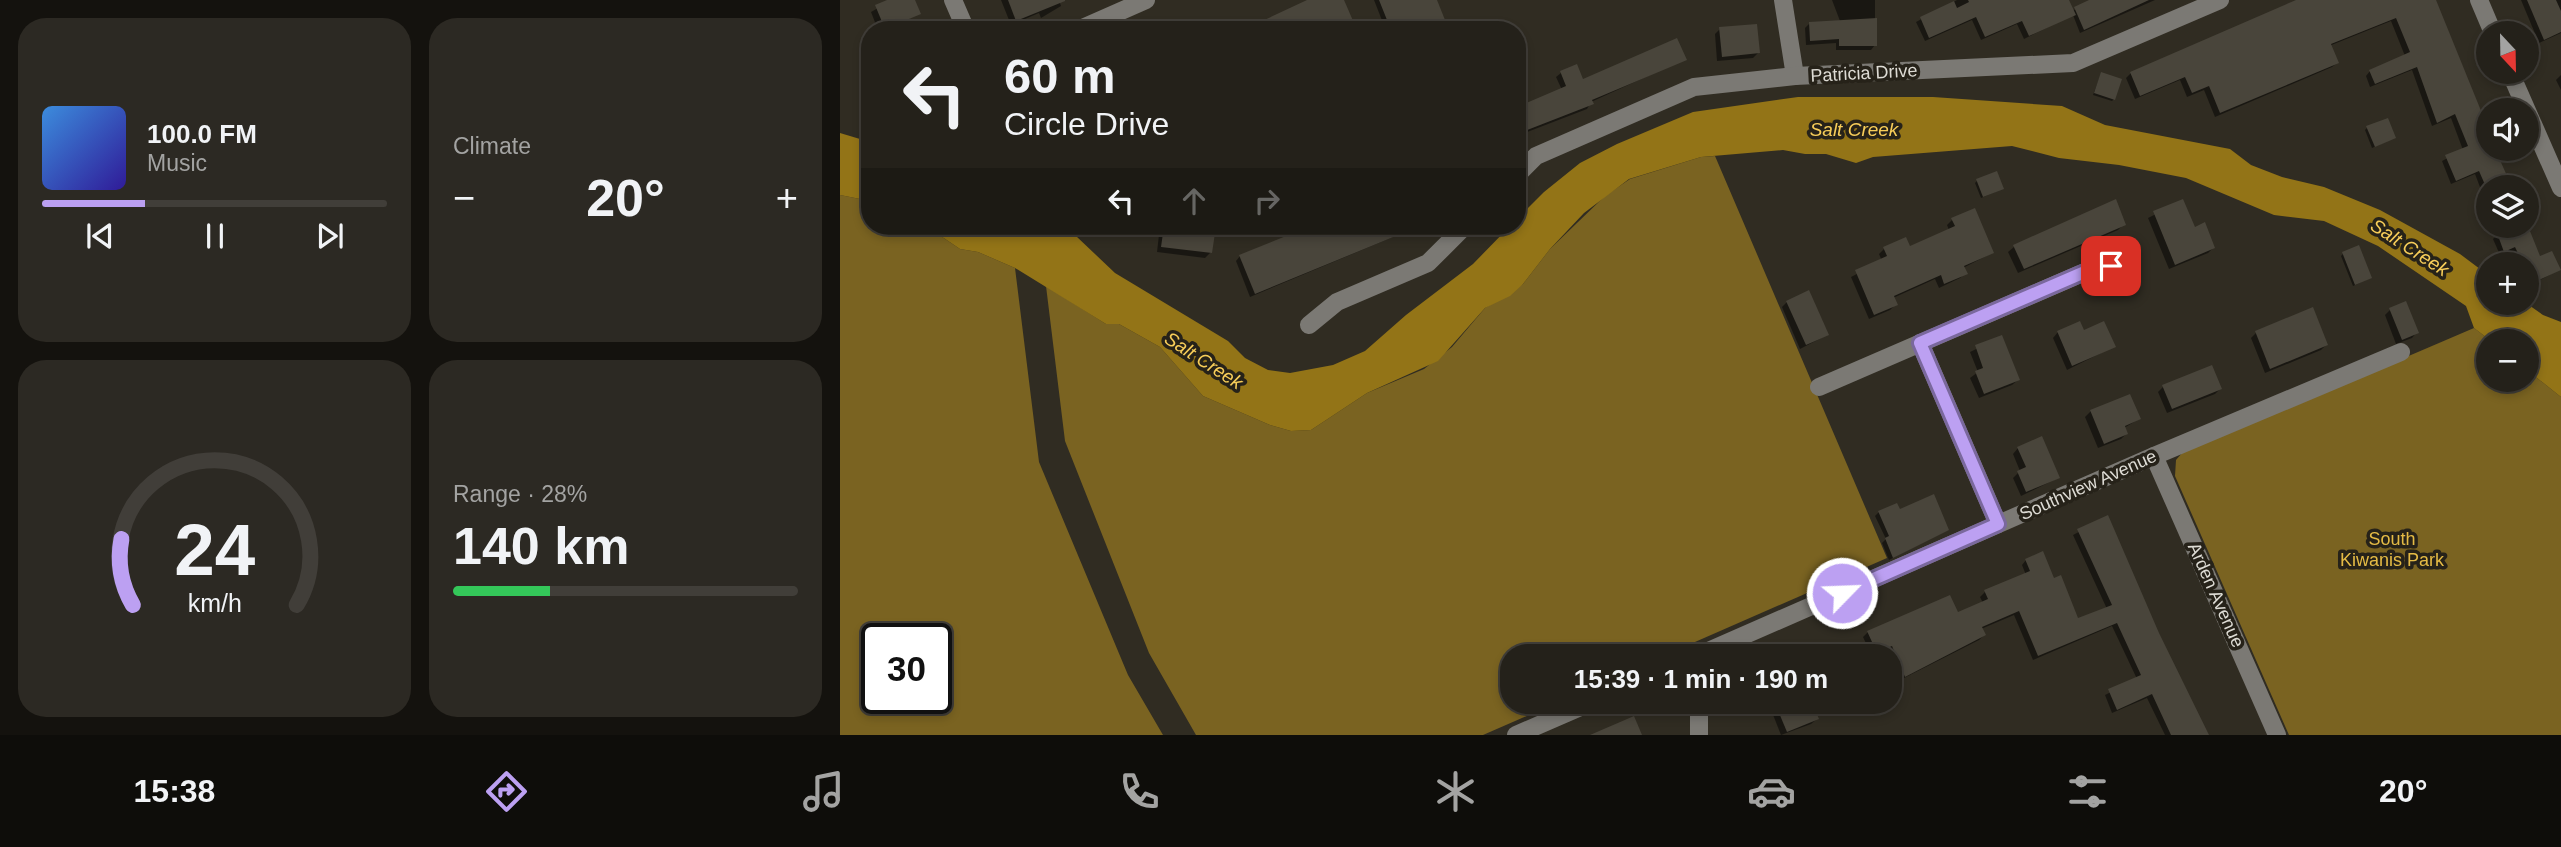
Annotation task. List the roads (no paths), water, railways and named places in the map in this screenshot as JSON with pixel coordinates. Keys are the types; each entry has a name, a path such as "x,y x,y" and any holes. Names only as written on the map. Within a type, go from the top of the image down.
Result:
{"street":[{"path":"953,0 962,21"},
{"path":"1098,21 1146,0"},
{"path":"1783,0 1795,76"},
{"name":"Patricia Drive","path":"1526,166 1536,156 1694,87 1795,76 2073,63 2220,0"},
{"path":"2479,0 2488,21"},
{"path":"2515,84 2561,188"},
{"path":"1309,325 1337,302 1428,262 1456,235"},
{"path":"1819,387 2094,268 2111,266 2128,272"},
{"path":"1920,343 1998,524"},
{"name":"Southview Avenue","path":"1725,644 2154,456 2401,352"},
{"name":"Arden Avenue","path":"2154,456 2277,735"},
{"path":"1516,735 1564,714"},
{"path":"1699,714 1699,735"}],"water":[{"name":"Salt Creek","path":"1798,97 1933,97 2062,106 2105,125 2230,149 2251,165 2282,177 2324,187 2380,210 2460,254 2476,266 2476,315 2539,315 2539,312 2561,322 2561,397 2539,380 2539,329 2476,330 2466,306 2378,246 2324,221 2274,215 2186,178 2119,165 2059,158 2012,146 1873,157 1856,163 1826,154 1783,150 1701,157 1629,179 1584,213 1550,249 1523,284 1510,296 1485,308 1438,361 1367,393 1311,430 1291,431 1270,425 1203,396 1160,347 1119,324 1106,324 1015,268 978,252 960,249 939,235 1074,235 1115,273 1228,341 1245,358 1268,370 1290,373 1333,365 1365,351 1406,315 1473,264 1501,235 1526,235 1526,210 1544,192 1580,163 1693,112"},
{"path":"840,133 861,139 861,199 840,195"}],"park label":[{"name":"South Kiwanis Park","path":"2392,549"}]}
